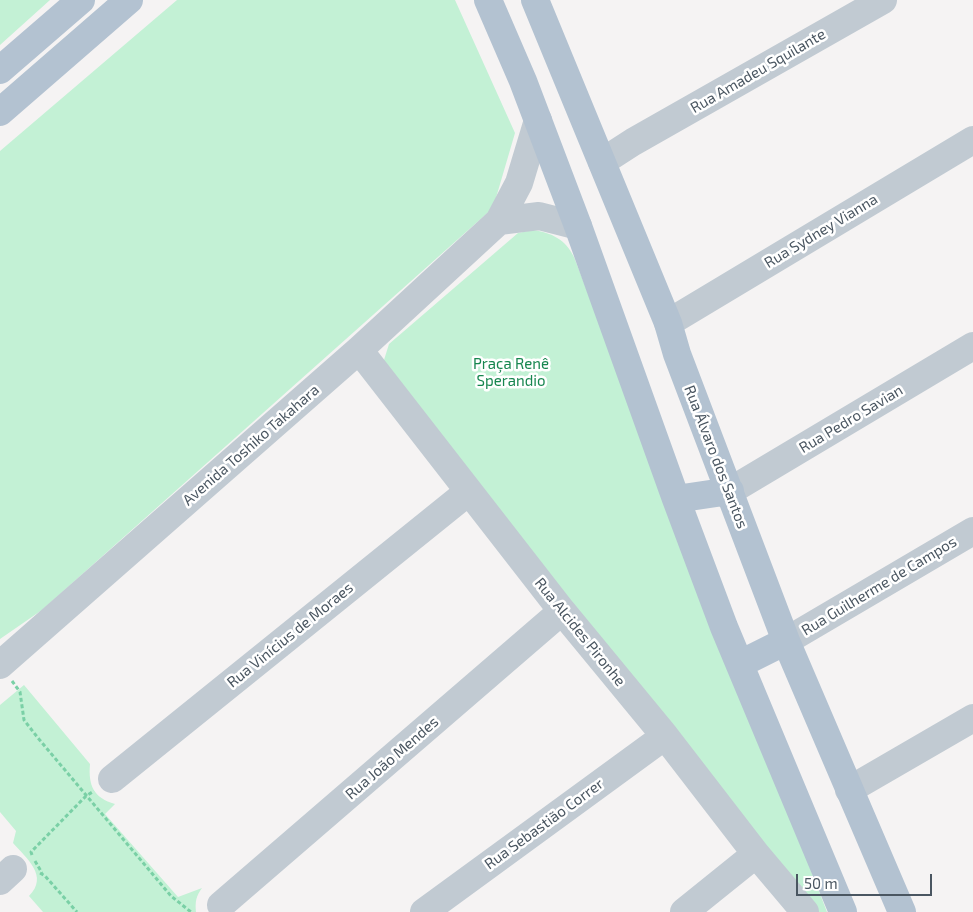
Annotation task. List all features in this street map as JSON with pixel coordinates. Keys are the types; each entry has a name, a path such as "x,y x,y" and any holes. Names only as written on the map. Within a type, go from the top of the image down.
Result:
{"main road":[{"path":"0,70 81,0"},
{"path":"0,112 129,0"},
{"path":"488,0 538,120 578,226 724,627 843,912"},
{"name":"Rua Álvaro dos Santos","path":"542,3 602,162 668,323 677,354 786,642 902,912"},
{"path":"676,499 730,491"},
{"path":"740,664 786,642"}],"street":[{"name":"Rua Amadeu Squilante","path":"602,162 632,142 882,0"},
{"name":"Avenida Toshiko Takahara","path":"0,665 358,350 499,221 519,183 538,120"},
{"name":"Rua Sydney Vianna","path":"668,323 973,140"},
{"path":"499,221 539,216 578,226"},
{"name":"Rua Pedro Savian","path":"730,491 973,346"},
{"name":"Rua Alcides Pironhe","path":"358,350 562,611 665,736 756,854 805,912"},
{"name":"Rua Vinícius de Moraes","path":"112,779 468,492"},
{"name":"Rua Guilherme de Campos","path":"786,642 973,531"},
{"name":"Rua João Mendes","path":"221,905 562,611"},
{"path":"849,790 973,718"},
{"name":"Rua Sebastião Correr","path":"424,912 665,736"},
{"path":"684,912 756,854"}],"path":[{"path":"0,665 20,692 24,720 171,896 191,912"},
{"path":"77,912 42,874 31,852 86,796 112,779"},
{"path":"6,875 38,872 42,874"}],"green space":[{"path":"0,0 50,0 0,45"},
{"path":"177,0 455,0 515,133 493,208 42,610 0,639 0,151"},
{"name":"Praça Renê Sperandio","path":"533,230 546,233 562,241 574,257 827,912 815,912 384,374 384,360 389,344 518,233"},
{"path":"24,685 90,764 91,785 97,795 115,804 105,814 178,897 202,888 196,899 196,912 43,912 29,896 35,889 37,882 34,868 13,843 16,831 0,812 0,705"}]}
